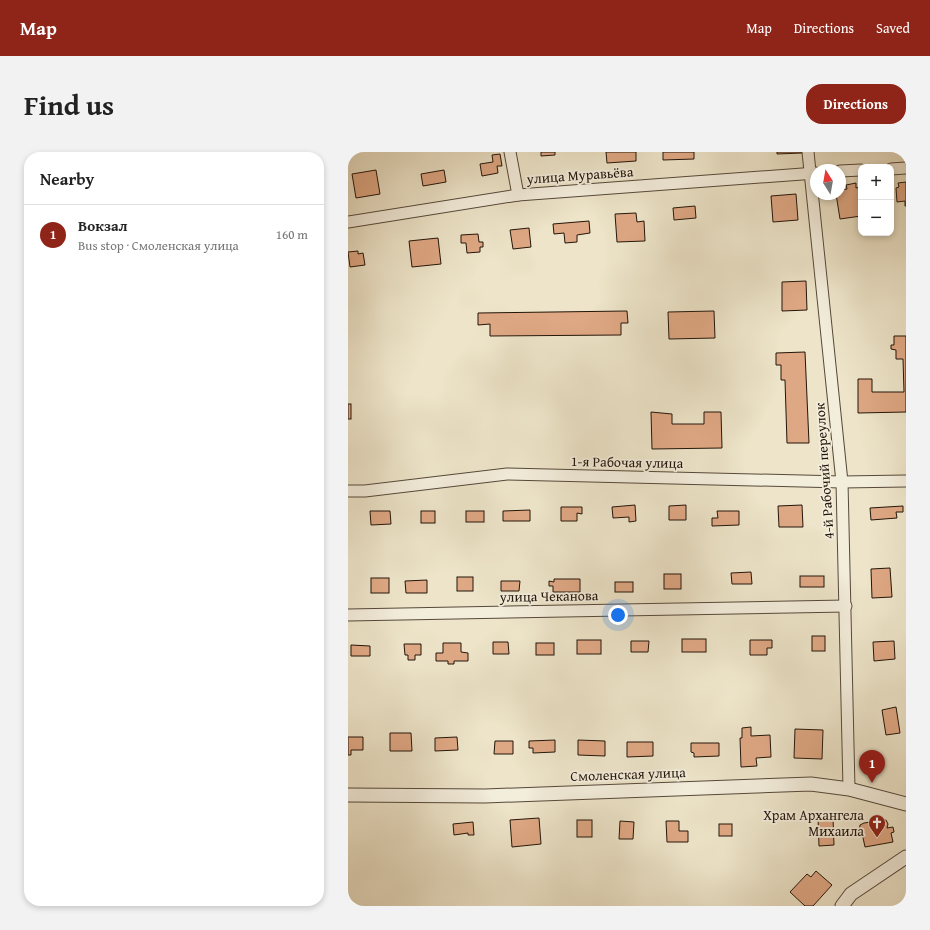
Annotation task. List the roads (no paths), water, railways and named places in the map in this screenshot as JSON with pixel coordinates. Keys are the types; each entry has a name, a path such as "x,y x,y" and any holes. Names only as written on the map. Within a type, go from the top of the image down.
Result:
{"street":[{"path":"510,152 518,195"},
{"name":"4-й Рабочий переулок","path":"808,152 811,164"},
{"path":"894,169 906,168"},
{"path":"846,171 858,170"},
{"name":"улица Муравьёва","path":"348,222 518,195 810,173"},
{"name":"4-й Рабочий переулок","path":"816,200 842,482 849,789"},
{"name":"1-я Рабочая улица","path":"348,491 365,491 506,474 842,482 906,481"},
{"name":"улица Чеканова","path":"348,615 846,606"},
{"name":"Смоленская улица","path":"348,795 485,796 811,784 849,789 906,804"},
{"path":"842,906 851,894 906,857"}],"place":[{"name":"Вокзал","path":"872,783"},
{"name":"Храм Архангела Михаила","path":"877,838"}]}
